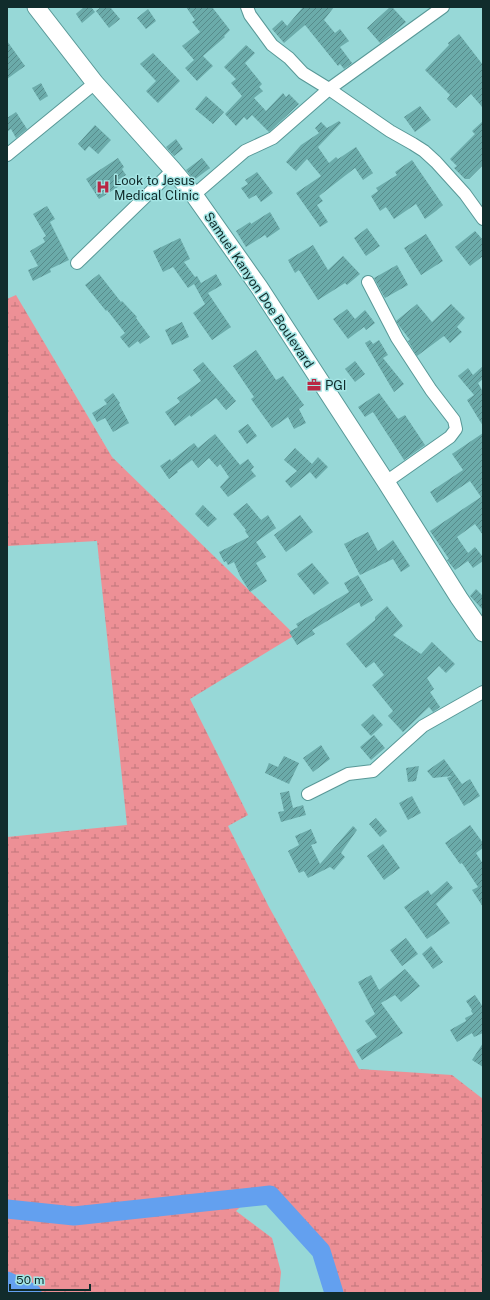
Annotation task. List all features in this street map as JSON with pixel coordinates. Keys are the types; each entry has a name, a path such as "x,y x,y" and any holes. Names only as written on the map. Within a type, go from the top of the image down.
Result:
{"street":[{"name":"Samuel Kanyon Doe Boulevard","path":"36,7 95,83 194,195 259,287 483,633"},
{"path":"247,7 250,15 272,44 289,58 303,73 424,152 436,162 465,194 483,219"},
{"path":"194,195 246,151 273,138 329,89 443,7"},
{"path":"7,155 95,83"},
{"path":"77,263 173,170"},
{"path":"368,282 397,338 431,390 454,420 456,429 450,437 386,482"},
{"path":"308,794 348,774 372,771 423,726 483,692"}],"green space":[{"path":"16,295 112,457 295,635 190,699 248,815 228,826 269,907 359,1069 452,1075 483,1099 483,1293 328,1293 303,1228 258,1190 236,1211 272,1238 281,1272 279,1293 7,1293 7,837 127,825 97,541 7,546 7,299"}],"building":[{"path":"84,7 91,7 95,12 82,23 76,14"},
{"path":"101,7 110,7 120,19 109,28 96,11"},
{"path":"186,7 212,7 230,30 224,36 225,37 203,56 213,66 197,81 185,68 194,60 182,46 200,32 192,22 195,20"},
{"path":"303,7 334,7 324,20 335,33 340,29 349,41 340,47 352,63 344,69 340,64 338,66 305,25 284,43 272,29 282,20 287,26"},
{"path":"390,7 392,7 406,22 380,43 367,28"},
{"path":"148,9 156,21 146,29 137,18"},
{"path":"459,34 483,65 483,108 471,94 456,108 447,99 450,95 425,70 449,45 448,43"},
{"path":"7,41 25,66 7,79"},
{"path":"246,45 255,53 245,63 262,84 259,87 263,91 254,98 266,111 283,93 286,97 289,94 299,104 269,132 252,115 247,120 244,117 236,126 225,114 242,96 231,83 236,79 224,67"},
{"path":"153,53 180,81 158,103 146,91 156,81 140,64"},
{"path":"41,83 48,96 40,101 32,88"},
{"path":"206,96 224,112 213,124 195,109"},
{"path":"420,106 431,120 415,132 404,117"},
{"path":"16,112 27,129 16,138 11,129 7,132 7,118"},
{"path":"339,121 341,123 318,147 329,163 336,157 338,159 356,147 373,173 363,180 355,168 319,196 323,201 317,205 328,222 320,227 296,193 321,176 307,159 296,171 286,162 301,145 319,133 315,128 321,122 327,128"},
{"path":"483,121 483,165 469,179 465,179 454,168 457,166 450,159 475,134 472,131"},
{"path":"95,125 111,140 98,154 89,146 85,151 78,144"},
{"path":"176,139 183,149 174,156 166,147"},
{"name":"Look to Jesus Medical Clinic","path":"118,158 124,167 122,169 126,175 118,180 121,185 99,199 86,179"},
{"path":"202,158 210,168 194,180 186,170"},
{"path":"412,160 443,205 425,219 416,204 394,219 386,207 380,211 371,196 378,191 376,188 397,175 395,172"},
{"path":"257,172 273,193 261,202 256,195 249,199 241,188 248,184 245,180"},
{"path":"47,206 55,219 50,222 69,260 50,269 51,272 33,281 28,270 38,266 30,251 45,242 43,238 46,236 33,214"},
{"path":"270,212 280,229 267,238 265,235 246,247 236,231 250,222 251,224"},
{"path":"367,228 380,246 366,256 354,238"},
{"path":"475,231 483,240 483,256 470,266 455,247"},
{"path":"426,234 443,261 421,275 404,248"},
{"path":"180,238 190,259 184,262 195,277 197,276 201,283 216,274 222,285 208,293 231,327 212,340 193,313 205,304 194,284 188,288 173,267 163,272 153,251"},
{"path":"313,245 328,270 343,256 360,274 347,285 345,283 318,300 299,270 295,273 288,260"},
{"path":"397,265 408,285 385,298 374,278"},
{"path":"99,274 121,302 122,301 137,317 136,318 150,337 140,344 138,341 129,348 120,337 125,333 85,285"},
{"path":"417,304 432,322 451,304 465,318 457,327 462,332 450,343 444,336 417,356 408,341 410,340 396,321"},
{"path":"347,309 355,319 365,310 375,323 366,330 364,327 348,339 333,319"},
{"path":"182,322 189,337 172,345 165,330"},
{"path":"370,340 373,344 379,340 388,355 383,358 404,384 394,392 365,343"},
{"path":"256,350 276,380 283,376 304,405 299,409 306,423 294,429 288,417 272,428 251,399 254,397 233,366"},
{"path":"355,361 365,374 355,382 345,369"},
{"path":"203,362 236,401 226,410 216,398 191,417 190,415 175,426 165,412 180,402 177,398 201,381 193,370"},
{"path":"483,366 483,379 478,383 483,390 483,426 467,400 474,395 458,376 468,368 473,375"},
{"path":"113,393 120,403 119,404 129,423 113,432 105,418 97,422 92,413 107,404 104,400"},
{"path":"379,393 398,419 405,415 425,445 404,460 373,412 365,417 358,407"},
{"path":"248,424 257,436 247,444 238,431"},
{"path":"483,433 483,535 475,524 457,537 468,553 475,547 483,557 483,561 473,568 468,561 455,570 447,560 449,559 430,531 481,497 470,481 437,503 430,492 463,470 452,454"},
{"path":"215,434 240,465 248,459 254,467 251,470 256,476 228,497 220,487 229,477 220,464 217,467 209,458 198,468 192,460 169,479 160,466 170,459 171,461 194,443 198,448"},
{"path":"295,448 312,464 318,457 328,467 316,479 310,472 291,488 285,481 297,471 284,460"},
{"path":"247,503 261,520 268,515 276,528 256,542 266,557 256,563 267,581 250,592 240,576 234,562 228,565 226,561 224,562 219,552 249,537 245,531 246,530 233,514"},
{"path":"203,505 217,519 208,527 195,514"},
{"path":"300,515 313,532 286,552 274,535"},
{"path":"368,532 378,551 393,540 410,566 401,572 393,559 360,575 344,544"},
{"path":"312,563 329,583 314,595 297,574"},
{"path":"358,575 373,600 361,607 359,602 312,630 315,634 297,645 289,632 298,627 296,624 349,592 344,583"},
{"path":"476,589 483,596 483,610 470,596"},
{"path":"387,606 403,626 393,635 421,654 432,642 455,664 446,673 439,666 427,678 434,689 430,692 440,707 433,712 429,707 403,732 388,716 393,711 372,685 384,675 374,662 366,668 346,644 375,620 375,617"},
{"path":"373,714 383,725 371,736 361,725"},
{"path":"374,735 385,748 371,760 360,747"},
{"path":"321,745 330,759 313,772 303,758"},
{"path":"284,756 299,763 289,784 265,773 269,763 278,767"},
{"path":"444,759 462,784 470,779 480,796 464,806 447,778 452,776 433,778 427,771"},
{"path":"419,766 416,781 408,782 406,768"},
{"path":"289,791 293,808 303,805 306,815 281,822 278,812 284,811 280,793"},
{"path":"412,796 421,813 408,820 399,803"},
{"path":"376,818 387,831 380,837 369,824"},
{"path":"470,825 483,843 483,848 476,853 483,864 483,907 472,890 478,887 462,863 460,864 445,843"},
{"path":"353,826 357,830 341,853 345,857 334,870 330,867 308,878 304,871 299,873 288,851 299,845 295,836 311,829 317,843 311,845 320,864"},
{"path":"383,844 400,868 384,880 367,856"},
{"path":"447,881 453,888 436,904 450,923 427,939 404,907 428,890 431,895"},
{"path":"406,938 418,954 402,966 390,950"},
{"path":"431,946 443,962 433,969 422,954"},
{"path":"405,969 420,986 401,1002 395,995 381,1003 403,1033 362,1060 356,1050 377,1037 365,1021 375,1014 358,982 371,975 379,990"},
{"path":"475,995 483,1007 483,1033 474,1037 472,1033 457,1042 450,1030 466,1021 465,1018 473,1014 466,1001"},
{"path":"483,1043 483,1067 472,1060"}],"waterway":[{"path":"7,1209 74,1216 270,1195 321,1251 334,1293"},
{"path":"7,1281 32,1293"}],"place":[{"name":"Look to Jesus Medical Clinic","path":"103,187"},
{"name":"PGI","path":"314,385"}]}
